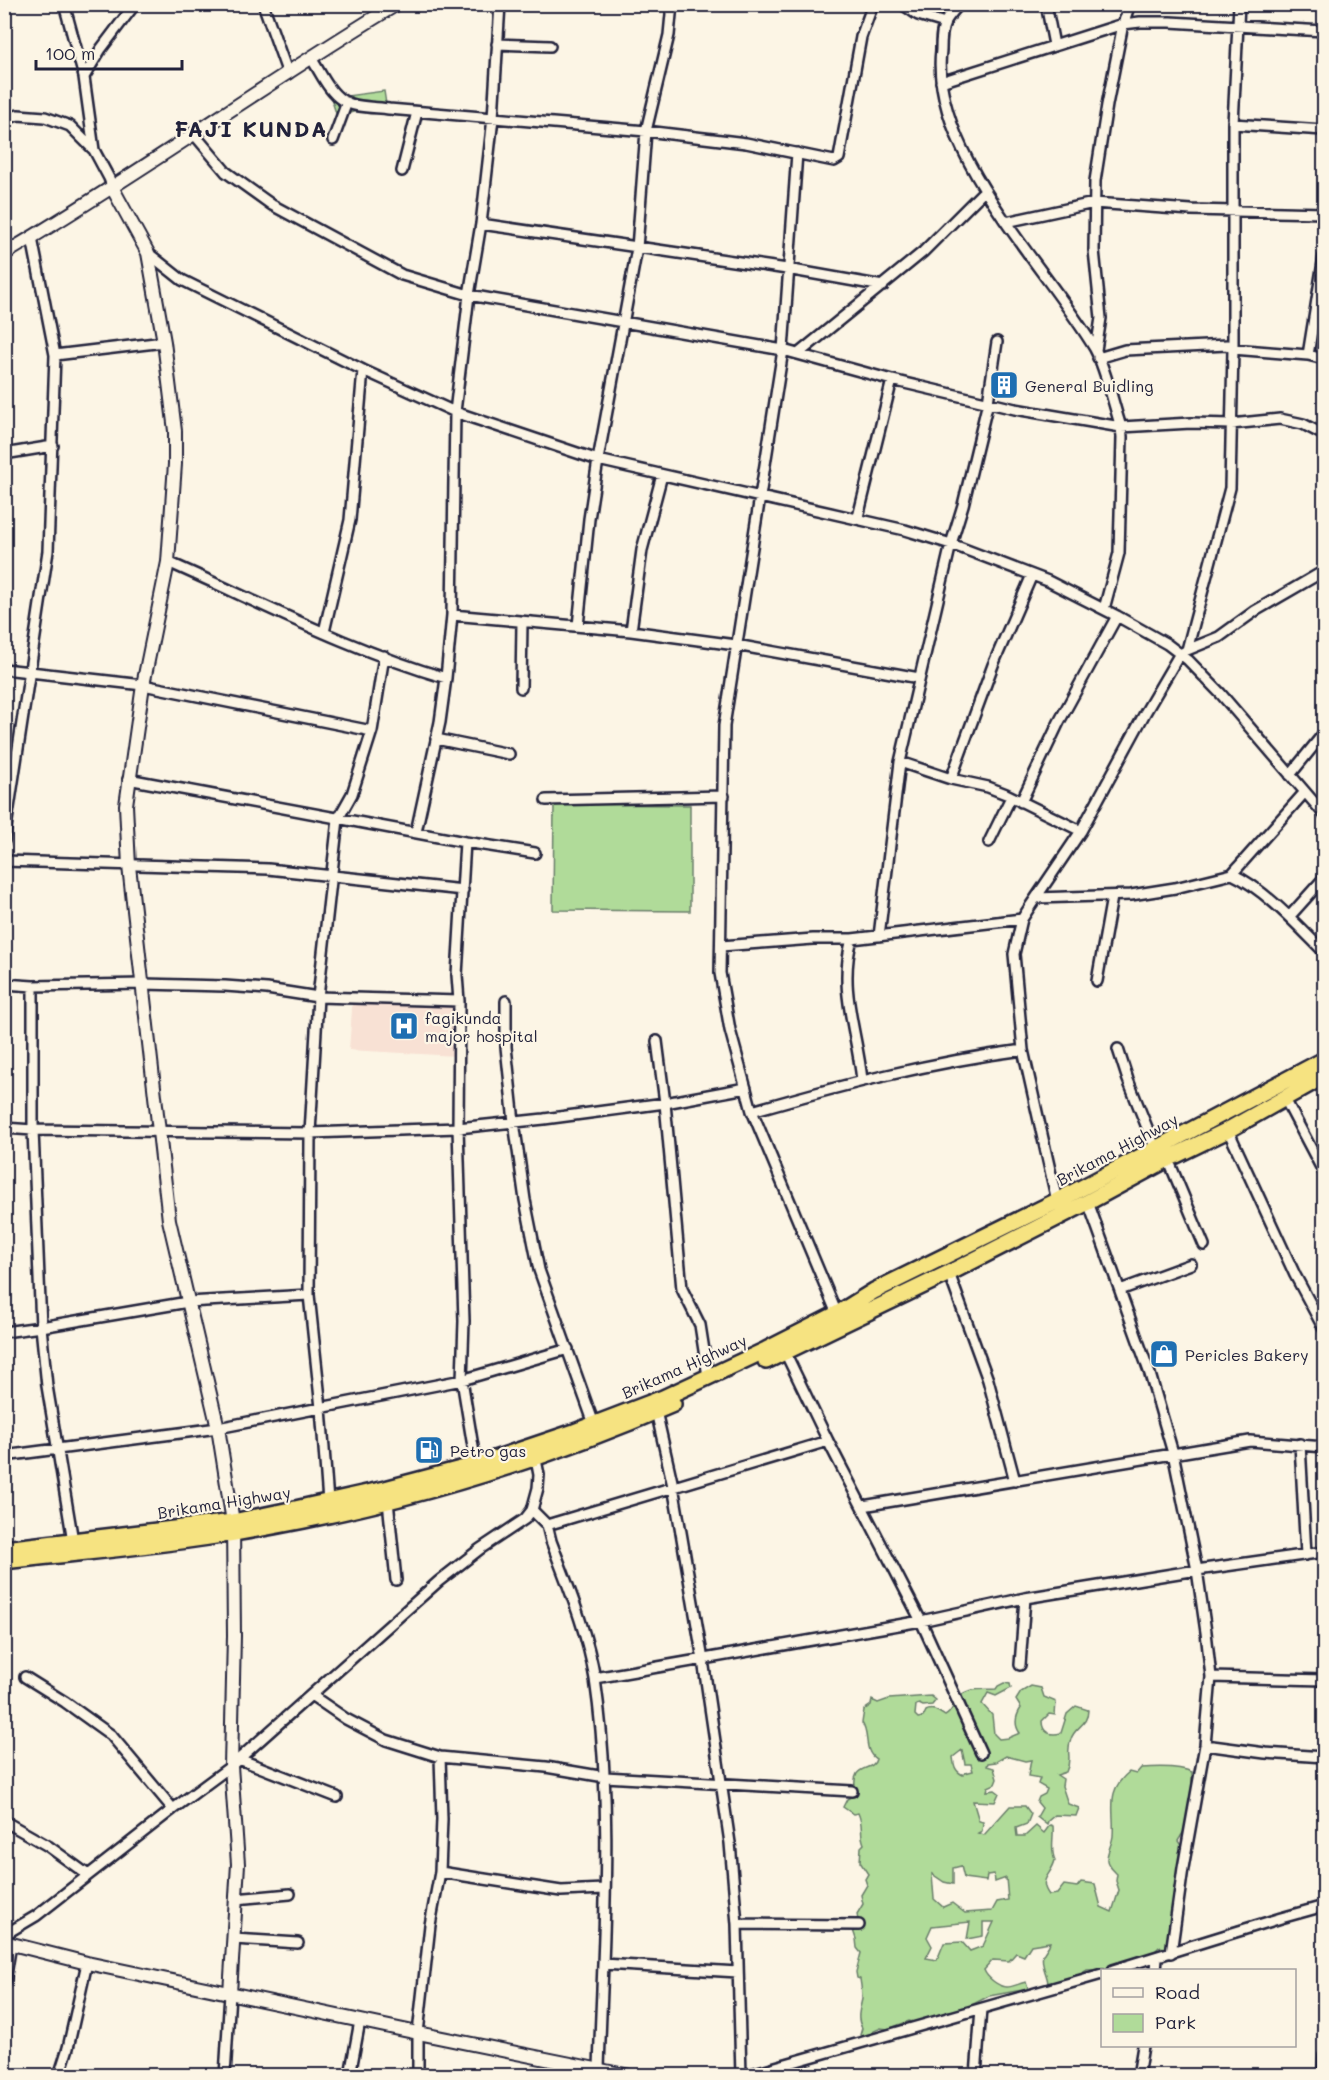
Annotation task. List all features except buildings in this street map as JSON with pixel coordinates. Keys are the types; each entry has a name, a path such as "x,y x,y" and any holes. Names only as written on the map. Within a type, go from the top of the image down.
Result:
{"highway":[{"name":"Brikama Highway","path":"4,1549 234,1527 603,1434 882,1306 1088,1202 1162,1154 1324,1060"},
{"name":"Brikama Highway","path":"4,1561 234,1527 388,1501 535,1452 594,1424 663,1398 837,1314 874,1290 1057,1201 1162,1154 1228,1130 1324,1076"},
{"path":"874,1290 882,1306"}],"street":[{"path":"64,4 84,77 94,150"},
{"path":"84,77 101,49 135,4"},
{"path":"264,4 288,74"},
{"path":"4,254 113,189 194,134 397,4"},
{"path":"416,832 436,739 446,678 452,615 455,412 469,295 481,224 492,118 500,4"},
{"path":"578,626 589,519 598,460 637,248 646,131 669,35 672,4"},
{"path":"311,58 331,88 347,102 417,112 646,131 746,143 834,161 839,158 861,36 873,4"},
{"path":"902,4 918,15 945,23"},
{"path":"967,4 959,5 945,23 939,64 940,82 954,132 1006,222 1097,354 1121,427 1119,553 1104,609"},
{"path":"1046,4 1054,45"},
{"path":"1097,354 1101,318 1094,250 1095,181 1123,24 1130,4"},
{"path":"1057,1201 1023,1050 1014,954 1022,920 1081,831 1145,713 1183,652 1230,488 1233,350 1233,124 1239,4"},
{"path":"940,82 1123,24 1170,22 1324,31"},
{"path":"497,44 550,46"},
{"path":"333,140 347,102"},
{"path":"402,171 417,112"},
{"path":"4,120 18,115 45,117 70,126 94,150 109,178 118,202 148,253 164,342 175,431 168,562 143,685 126,804 129,866 169,1220 218,1428 234,1527 235,1763 238,1864 225,2076"},
{"path":"1233,124 1324,130"},
{"path":"194,134 226,172 272,205 402,275 469,295 783,350 892,380 1015,409 1121,427 1191,423 1231,424 1286,419 1304,424 1324,435"},
{"path":"797,153 783,350 724,726 720,973 730,1030 752,1111 837,1314"},
{"path":"798,354 923,252 986,190"},
{"path":"1006,222 1094,203 1233,211 1324,213"},
{"path":"481,224 788,269 883,286"},
{"path":"4,841 32,672 48,551 53,446 55,355 32,238"},
{"path":"148,253 182,280 363,370 455,412 598,460 858,518 951,544 1032,575 1104,609 1183,652 1324,814"},
{"path":"1308,355 1324,256"},
{"path":"55,355 164,342"},
{"path":"879,936 900,762 951,544 988,402 997,342"},
{"path":"1097,354 1125,350 1227,345 1233,350 1308,355 1324,359"},
{"path":"324,632 350,520 363,370"},
{"path":"858,518 892,380"},
{"path":"4,454 53,446"},
{"path":"631,631 642,550 662,475"},
{"path":"168,562 324,632 417,669 446,678"},
{"path":"1183,652 1219,637 1255,611 1324,571"},
{"path":"951,779 990,675 1032,575"},
{"path":"452,615 631,631 736,645 919,678"},
{"path":"1021,802 1059,722 1117,616"},
{"path":"521,688 522,622"},
{"path":"328,1502 309,1295 310,1133 318,998 338,819 352,794 372,731 384,656"},
{"path":"4,669 143,685 372,731"},
{"path":"1290,775 1324,733"},
{"path":"436,739 510,754"},
{"path":"900,762 951,779 988,787 1081,831"},
{"path":"128,779 535,853"},
{"path":"1036,898 1112,897 1175,888 1232,874 1305,792"},
{"path":"546,800 724,796"},
{"path":"989,842 1011,796"},
{"path":"465,842 457,975 459,1001 458,1128 464,1321 462,1380 476,1465"},
{"path":"4,861 268,869 463,890"},
{"path":"1232,874 1243,879 1289,917 1324,952"},
{"path":"1289,917 1324,878"},
{"path":"1097,981 1112,897"},
{"path":"721,946 813,939 852,939 1022,920"},
{"path":"852,939 847,957 850,1016 852,1032 859,1050 862,1080"},
{"path":"4,984 33,986 143,984 267,989 318,998 459,1001"},
{"path":"33,986 33,1130 41,1328 47,1386 73,1541"},
{"path":"506,1001 506,1047 514,1122 538,1270 594,1424"},
{"path":"657,1041 682,1289 700,1325 708,1376"},
{"path":"1118,1049 1162,1154 1204,1245"},
{"path":"752,1111 862,1080 966,1057 1023,1050"},
{"path":"4,1128 310,1133 458,1128 665,1103 746,1088"},
{"path":"1285,1100 1324,1173"},
{"path":"1228,1130 1295,1275 1324,1329"},
{"path":"1088,1202 1150,1374 1173,1453 1197,1570 1211,1677 1206,1745 1183,1868 1171,1953"},
{"path":"1120,1290 1191,1264"},
{"path":"949,1273 988,1380 1015,1481"},
{"path":"4,1332 41,1328 188,1302 309,1295"},
{"path":"4,1456 218,1428 462,1380 568,1349"},
{"path":"785,1352 921,1621 981,1753"},
{"path":"656,1411 674,1486 730,1843 737,1924 742,2076 1101,1974"},
{"path":"863,1506 1250,1441 1324,1447 1324,1438"},
{"path":"548,1525 674,1486 798,1452 828,1441"},
{"path":"1300,1444 1306,1555"},
{"path":"4,1987 7,1940 235,1763 452,1570 515,1527 532,1510 539,1475 535,1452"},
{"path":"388,1501 396,1580"},
{"path":"532,1510 548,1525 550,1541 586,1640 595,1678 605,1777 603,1964 599,2069"},
{"path":"595,1678 921,1621 1025,1598 1324,1552"},
{"path":"1020,1665 1025,1598"},
{"path":"25,1677 111,1735 173,1809"},
{"path":"1211,1677 1324,1680"},
{"path":"311,1695 346,1719 386,1740 440,1757 546,1767 605,1777 852,1791"},
{"path":"1206,1745 1265,1753 1324,1757"},
{"path":"418,2076 417,2033 430,1925 440,1872 442,1819 440,1757"},
{"path":"235,1763 337,1797"},
{"path":"4,1821 48,1846 88,1875"},
{"path":"440,1872 561,1892 604,1889"},
{"path":"235,1899 290,1894"},
{"path":"1120,1969 1324,1906"},
{"path":"737,1924 858,1925"},
{"path":"233,1939 298,1942"},
{"path":"7,1940 87,1963 630,2076"},
{"path":"1156,1969 1157,1958"},
{"path":"59,2076 68,2048 87,1963"},
{"path":"603,1964 738,1972"},
{"path":"976,2076 981,2009"},
{"path":"350,2075 360,2021"},
{"path":"1138,2076 1143,2047"},
{"path":"1323,2076 1324,2056"}],"shaded area":[{"name":"fagikunda major hospital","path":"353,996 459,1002 456,1056 349,1050"}],"green space":[{"path":"384,91 386,104 337,116 331,98"},
{"path":"554,804 690,805 690,911 553,910"},
{"path":"1004,1683 1010,1684 1011,1688 996,1696 988,1693 982,1704 992,1715 994,1734 999,1739 1020,1733 1016,1721 1021,1708 1016,1700 1021,1692 1031,1686 1041,1688 1044,1697 1056,1702 1055,1715 1049,1714 1042,1721 1048,1733 1061,1733 1067,1714 1076,1706 1088,1710 1084,1723 1075,1731 1071,1739 1066,1772 1057,1775 1063,1779 1062,1786 1068,1804 1079,1808 1076,1816 1055,1815 1047,1825 1037,1817 1042,1808 1037,1802 1047,1789 1038,1784 1040,1778 1028,1776 1031,1760 1025,1761 1006,1756 996,1762 988,1763 987,1766 994,1768 997,1779 987,1791 995,1790 999,1793 995,1802 973,1801 979,1821 983,1822 982,1831 978,1833 984,1835 1010,1806 1025,1806 1031,1814 1027,1824 1016,1828 1017,1836 1025,1836 1036,1826 1044,1833 1050,1825 1053,1826 1052,1848 1055,1860 1044,1885 1049,1895 1057,1894 1064,1885 1077,1887 1081,1882 1095,1884 1101,1907 1112,1912 1119,1890 1116,1881 1117,1874 1107,1859 1113,1836 1113,1801 1117,1787 1129,1772 1136,1774 1141,1768 1174,1768 1192,1772 1192,1782 1196,1791 1186,1818 1189,1823 1178,1841 1182,1847 1179,1852 1181,1858 1171,1941 1166,1948 1159,1947 1146,1960 1137,1957 1131,1962 1112,1969 1087,1970 1076,1977 1058,1981 1053,1986 1048,1984 1043,1962 1043,1955 1050,1942 1031,1945 1024,1956 1016,1953 1009,1961 993,1960 984,1970 997,1984 1009,1987 1026,1982 1028,1989 989,1996 960,2011 948,2011 921,2024 909,2021 888,2029 881,2028 874,2031 870,2038 865,2039 860,2035 862,2028 859,2017 862,1994 860,1979 857,1978 856,1972 861,1953 857,1948 853,1930 858,1921 857,1914 863,1904 861,1895 867,1885 865,1879 868,1874 860,1862 861,1847 864,1844 860,1818 858,1813 853,1814 843,1807 847,1799 856,1794 855,1783 858,1772 871,1766 876,1759 869,1752 862,1723 864,1710 871,1705 872,1700 878,1703 889,1699 931,1696 936,1700 932,1705 916,1705 915,1715 918,1718 923,1717 926,1711 931,1710 945,1716 963,1694 976,1690 996,1689","holes":["962,1750 965,1764 971,1764 973,1771 963,1775 955,1768 953,1757","961,1866 964,1878 986,1881 987,1875 994,1874 995,1882 1006,1878 1008,1900 997,1902 992,1911 965,1913 952,1903 943,1907 934,1899 932,1874 944,1882 953,1884 953,1868","970,1922 967,1939 983,1936 983,1922 994,1922 983,1946 970,1951 962,1942 944,1943 937,1960 926,1958 932,1946 927,1937 932,1926"]}],"place":[{"name":"General Buidling","path":"1004,385"},
{"name":"fagikunda major hospital","path":"404,1026"},
{"name":"Pericles Bakery","path":"1164,1354"},
{"name":"Petro gas","path":"429,1450"}],"district":[{"name":"FAJI KUNDA","path":"251,128"}]}
